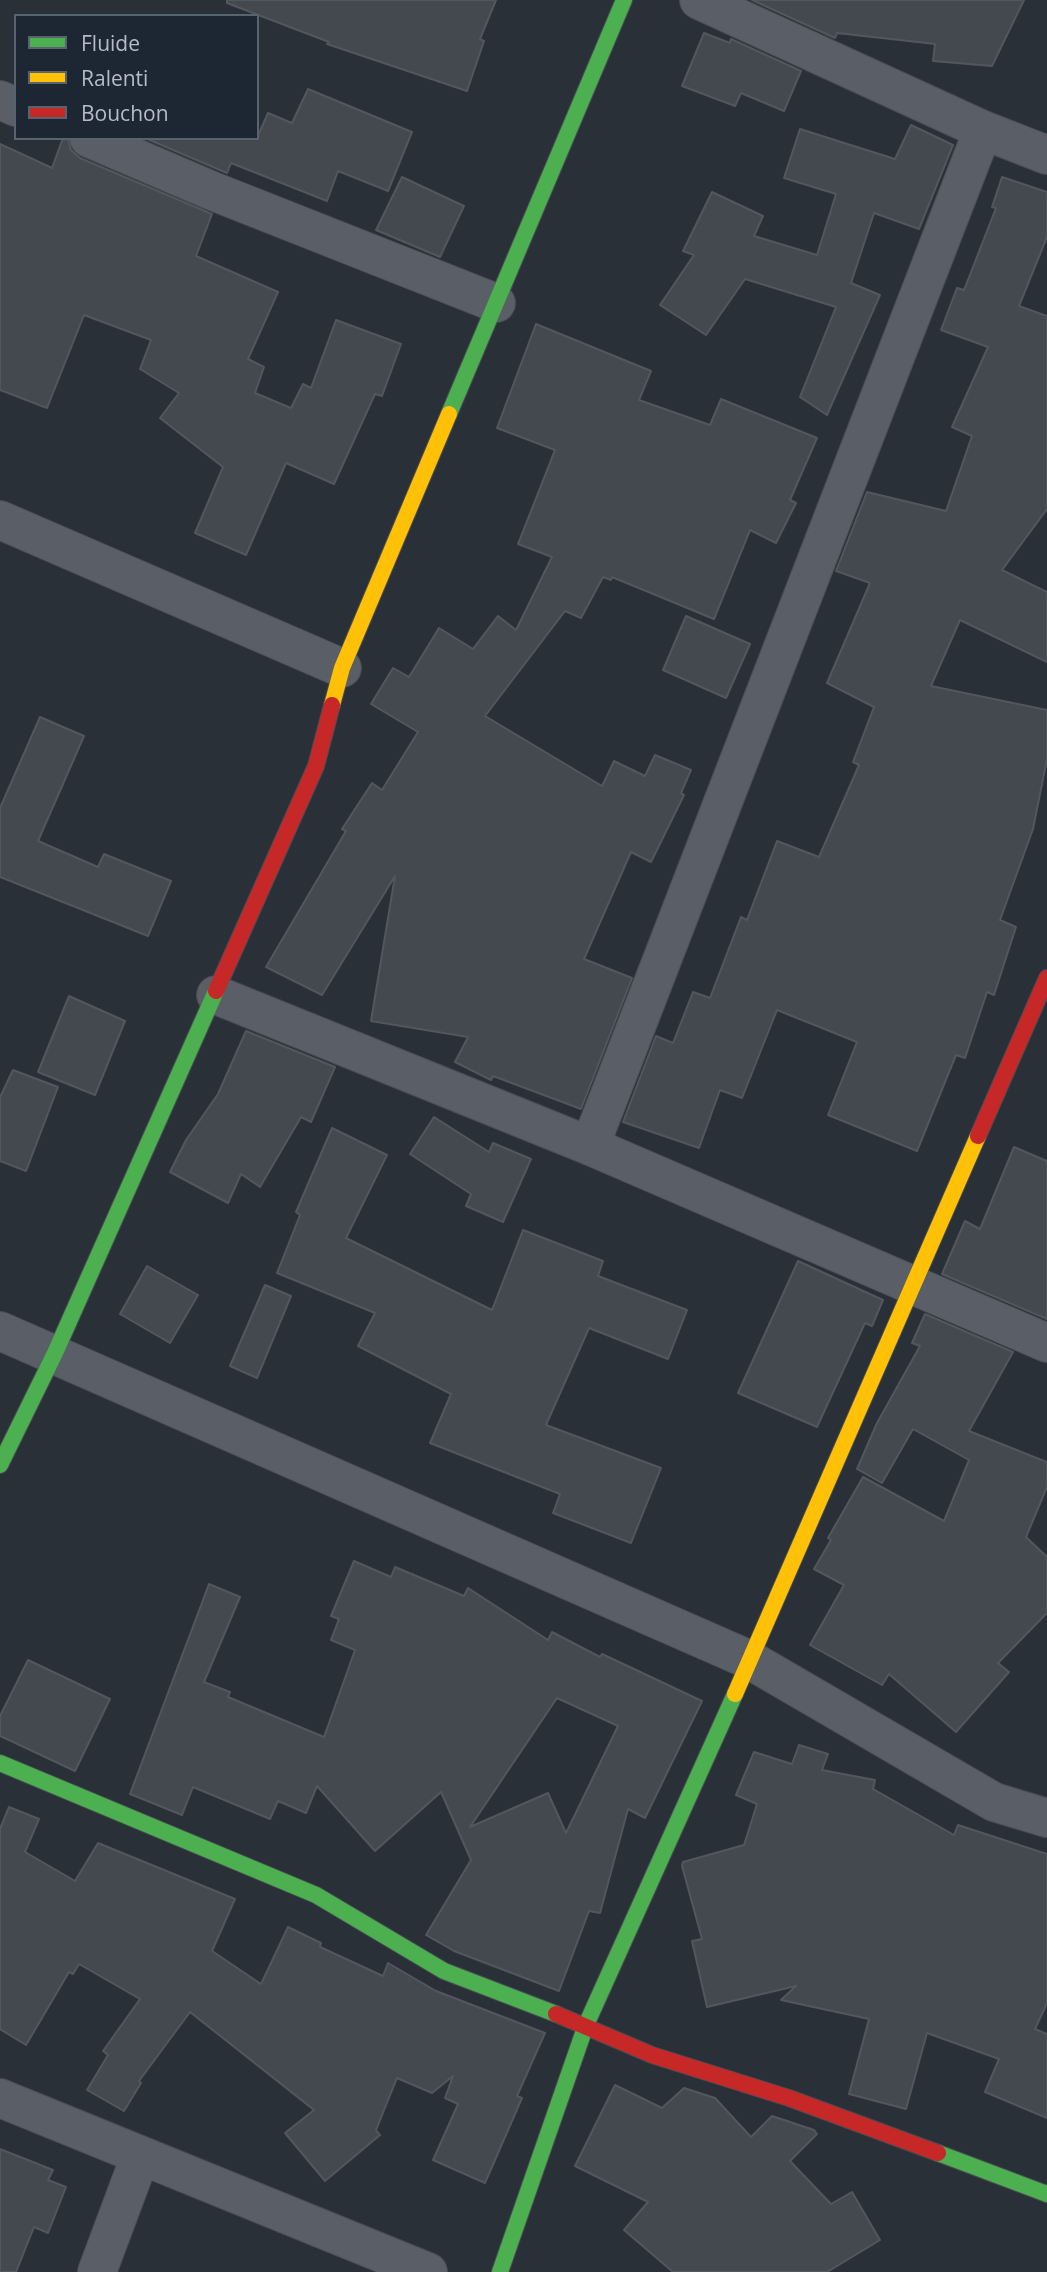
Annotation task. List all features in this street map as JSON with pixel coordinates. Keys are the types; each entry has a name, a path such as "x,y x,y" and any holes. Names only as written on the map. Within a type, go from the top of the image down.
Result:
{"street":[{"path":"0,1465 55,1353 316,766 342,668 624,0"},
{"path":"699,0 983,130 1047,155"},
{"path":"590,1146 983,130"},
{"path":"94,140 210,190 496,303"},
{"path":"0,520 342,668"},
{"path":"500,2272 586,2025 750,1660 1046,982"},
{"path":"216,995 590,1146 914,1283 1047,1343"},
{"path":"0,1331 750,1660 994,1802 1047,1818"},
{"path":"0,1763 316,1895 444,1971 586,2025 652,2055 789,2098 1047,2194"},
{"path":"0,2098 428,2272"},
{"path":"97,2272 140,2157"}],"building":[{"path":"227,0 496,0 480,39 484,41 467,91 327,44 329,42 227,3"},
{"path":"752,0 1024,0 992,66 933,61 935,44 837,33 835,38"},
{"path":"704,33 730,43 731,39 801,71 784,111 741,93 735,106 682,86"},
{"path":"308,89 412,132 388,191 338,171 327,201 231,163 227,173 150,140 259,140 268,113 292,123"},
{"path":"911,125 953,145 919,229 874,213 851,283 880,295 827,415 800,397 836,307 745,279 706,335 660,305 694,255 683,251 712,192 763,216 754,236 817,255 836,194 784,178 800,129 895,159"},
{"path":"62,140 68,140 71,150 80,158 212,214 196,256 278,292 248,359 264,367 255,393 291,408 303,384 311,388 336,320 401,344 382,396 375,394 334,484 286,463 246,555 195,533 223,467 160,418 179,393 140,369 151,340 84,315 47,408 0,390 0,144 52,168"},
{"path":"402,177 464,206 440,257 376,230"},
{"path":"1002,177 1047,192 1047,237 1019,306 1047,316 1047,509 1002,570 1047,592 1047,662 960,620 931,686 1047,710 1047,759 1033,829 1000,920 1016,927 994,995 987,992 965,1058 956,1055 917,1151 828,1115 857,1042 777,1010 742,1098 720,1090 699,1148 623,1122 656,1036 673,1043 693,992 710,998 741,917 747,920 777,841 819,857 859,765 853,762 874,707 827,683 870,583 836,571 867,492 946,511 972,436 952,427 988,347 941,330 957,288 964,290 996,208 992,207"},
{"path":"536,324 651,371 639,400 710,425 721,399 817,438 790,500 796,503 776,543 750,530 714,619 612,577 611,580 603,577 581,618 565,611 485,716 602,786 614,761 645,776 655,755 691,770 681,793 684,795 651,862 631,852 584,959 632,978 581,1109 493,1076 491,1080 455,1062 468,1037 371,1021 395,876 322,995 266,967 346,831 342,829 372,783 382,790 418,732 371,704 393,668 409,677 439,628 473,649 498,616 516,630 552,557 518,544 555,450 497,428"},
{"path":"686,616 750,644 726,698 663,670"},
{"path":"40,717 84,736 38,841 98,867 104,854 171,881 148,936 0,877 0,808"},
{"path":"69,996 125,1021 95,1095 38,1072"},
{"path":"246,1031 335,1067 311,1122 301,1117 260,1187 241,1174 228,1203 170,1172 186,1140 218,1094"},
{"path":"13,1070 58,1087 26,1171 0,1161 0,1097"},
{"path":"434,1117 489,1152 493,1143 531,1159 503,1222 466,1206 471,1194 410,1154"},
{"path":"332,1128 387,1155 346,1238 492,1310 523,1230 603,1261 598,1276 687,1310 668,1359 589,1328 546,1425 661,1468 631,1543 553,1513 560,1494 430,1443 451,1394 358,1346 375,1313 277,1273 300,1215 296,1212"},
{"path":"1014,1147 1047,1161 1047,1319 942,1274 965,1221 980,1229"},
{"path":"798,1261 883,1300 872,1326 865,1323 817,1427 738,1393"},
{"path":"147,1266 198,1295 170,1343 120,1314"},
{"path":"265,1285 291,1296 257,1378 230,1366"},
{"path":"925,1314 1013,1352 969,1431 1047,1462 1047,1487 1026,1537 1047,1557 1047,1613 998,1663 1009,1672 956,1732 889,1674 882,1685 810,1645 844,1585 814,1569 831,1540 828,1538 863,1477 944,1521 969,1460 913,1429 882,1483 857,1469 877,1423 920,1346 912,1343"},
{"path":"354,1561 391,1577 395,1567 464,1596 468,1588 548,1640 552,1632 600,1657 602,1654 702,1701 645,1818 628,1809 600,1913 589,1911 559,1991 454,1951 426,1935 471,1860 441,1792 375,1851 317,1786 306,1813 278,1801 270,1819 193,1787 182,1815 130,1794 209,1584 240,1597 204,1682 230,1692 228,1697 324,1737 355,1650 331,1640 339,1619 331,1616","holes":["557,1698 618,1726 566,1833 548,1793 470,1827"]},
{"path":"28,1660 110,1699 75,1771 0,1736 0,1716"},
{"path":"799,1745 828,1754 822,1770 875,1780 873,1789 954,1835 958,1825 1047,1854 1047,2003 1035,2029 1047,2034 1047,2118 985,2092 999,2059 927,2033 906,2109 849,2094 869,2019 781,2000 796,1986 707,2007 692,1941 702,1939 683,1862 744,1845 757,1804 736,1795 754,1752 792,1764"},
{"path":"9,1807 39,1819 25,1852 75,1881 98,1843 235,1899 212,1951 261,1984 288,1927 321,1943 320,1947 383,1976 388,1963 436,1991 545,2033 517,2096 522,2098 485,2183 433,2160 458,2104 445,2098 453,2076 432,2093 397,2078 376,2130 380,2135 325,2181 285,2133 314,2110 190,2012 139,2081 141,2083 124,2111 87,2090 108,2055 103,2051 140,1999 79,1964 73,1974 69,1972 26,2045 0,2029 0,1829"},
{"path":"615,2085 662,2108 684,2088 715,2098 751,2137 772,2116 814,2130 817,2134 790,2161 831,2204 852,2192 880,2240 827,2272 673,2272 624,2230 648,2202 575,2166"},
{"path":"0,2149 53,2170 48,2180 66,2187 48,2233 34,2227 16,2272 0,2272"}],"traffic: fast":[{"path":"449,414 624,0"},
{"path":"0,1465 55,1353 216,991"},
{"path":"500,2272 586,2025 735,1694"},
{"path":"0,1763 316,1895 444,1971 556,2014"},
{"path":"938,2153 1047,2194"}],"traffic: slow":[{"path":"332,705 342,668 449,414"},
{"path":"735,1694 978,1136"}],"traffic: jam":[{"path":"216,991 316,766 332,705"},
{"path":"978,1136 1047,978"},
{"path":"556,2014 652,2055 789,2098 938,2153"}]}
